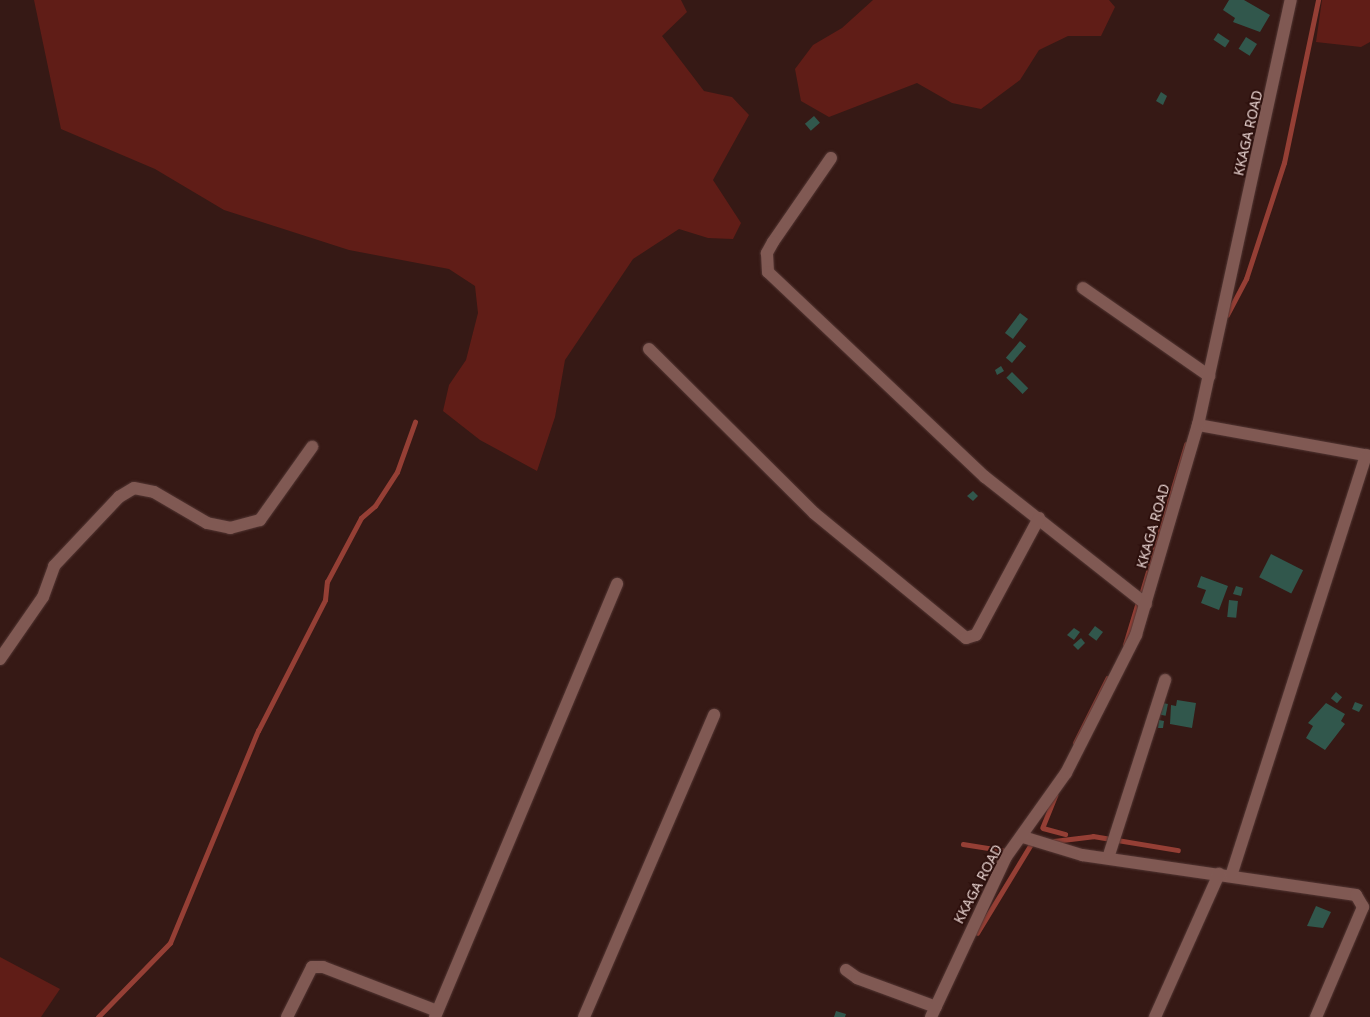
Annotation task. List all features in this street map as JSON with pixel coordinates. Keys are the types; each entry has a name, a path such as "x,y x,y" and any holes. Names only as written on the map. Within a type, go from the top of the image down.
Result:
{"street":[{"name":"KKAGA ROAD","path":"934,1012 1006,857 1023,837 1066,773 1127,658 1146,604 1198,426 1291,0"},
{"path":"831,158 773,242 767,253 768,272 911,411 985,477 1040,518 1146,604"},
{"path":"1082,288 1209,376"},
{"path":"649,349 814,513 966,638 976,635 1040,518"},
{"path":"1155,1017 1225,875 1368,455 1198,426"},
{"path":"0,660 43,597 54,566 119,497 134,488 154,492 207,523 230,528 260,520 312,447"},
{"path":"287,1017 312,967 323,967 436,1014 617,584"},
{"path":"1108,858 1165,680"},
{"path":"584,1017 714,715"},
{"path":"1023,837 1108,858 1356,895 1361,900 1362,907 1316,1017"},
{"path":"846,970 857,978 934,1012"}],"shaded area":[{"path":"34,0 681,0 687,12 662,36 704,91 732,97 749,115 713,180 741,223 733,239 708,238 679,229 633,259 565,360 555,417 537,471 480,440 443,411 449,385 466,360 478,313 475,286 449,269 349,250 224,210 155,169 61,129"},
{"path":"873,0 1109,0 1115,7 1101,36 1068,36 1039,50 1020,80 981,109 952,103 917,83 829,117 801,101 795,69 813,45 842,28"},
{"path":"1322,0 1370,0 1370,42 1361,47 1316,42"},
{"path":"0,957 60,989 41,1017 0,1017"}],"building":[{"path":"1229,0 1244,0 1270,15 1260,32 1233,22 1235,18 1223,10"},
{"path":"1218,33 1230,41 1225,47 1214,40"},
{"path":"1246,37 1257,44 1250,56 1239,49"},
{"path":"1161,92 1167,96 1163,105 1156,101"},
{"path":"814,116 820,123 811,131 805,124"},
{"path":"1020,313 1028,319 1013,339 1005,333"},
{"path":"1020,341 1026,346 1012,363 1006,358"},
{"path":"1001,366 1004,371 997,375 995,370"},
{"path":"1012,372 1028,388 1023,394 1006,378"},
{"path":"973,491 978,496 973,501 967,496"},
{"path":"1271,554 1303,570 1291,594 1259,577"},
{"path":"1201,576 1228,586 1219,610 1201,603 1206,590 1197,587"},
{"path":"1236,586 1243,588 1241,596 1233,594"},
{"path":"1229,600 1238,601 1236,618 1227,617"},
{"path":"1095,626 1103,632 1096,641 1088,635"},
{"path":"1074,628 1080,632 1074,640 1067,635"},
{"path":"1081,638 1085,643 1078,650 1073,645"},
{"path":"1336,692 1342,697 1337,703 1331,698"},
{"path":"1177,700 1196,703 1192,728 1170,724 1171,705 1176,706"},
{"path":"1355,702 1363,705 1359,712 1352,709"},
{"path":"1163,703 1168,704 1166,716 1161,715"},
{"path":"1326,703 1345,714 1341,721 1345,724 1325,750 1306,738 1313,726 1308,723"},
{"path":"1159,720 1164,721 1163,728 1158,728"},
{"path":"1316,906 1331,912 1323,928 1307,926"},
{"path":"836,1011 846,1014 845,1017 834,1017"}],"waterway":[{"path":"1227,315 1246,279 1284,163 1318,0"},
{"path":"98,1017 170,943 258,731 325,600 327,582 361,518 375,506 397,472 415,422"},
{"path":"1141,595 1186,445"},
{"path":"1125,645 1138,602"},
{"path":"1075,743 1107,679"},
{"path":"1056,795 1043,828 1065,834"},
{"path":"1054,841 1093,836 1178,850"},
{"path":"977,933 1033,841"},
{"path":"963,844 1007,851"}]}
